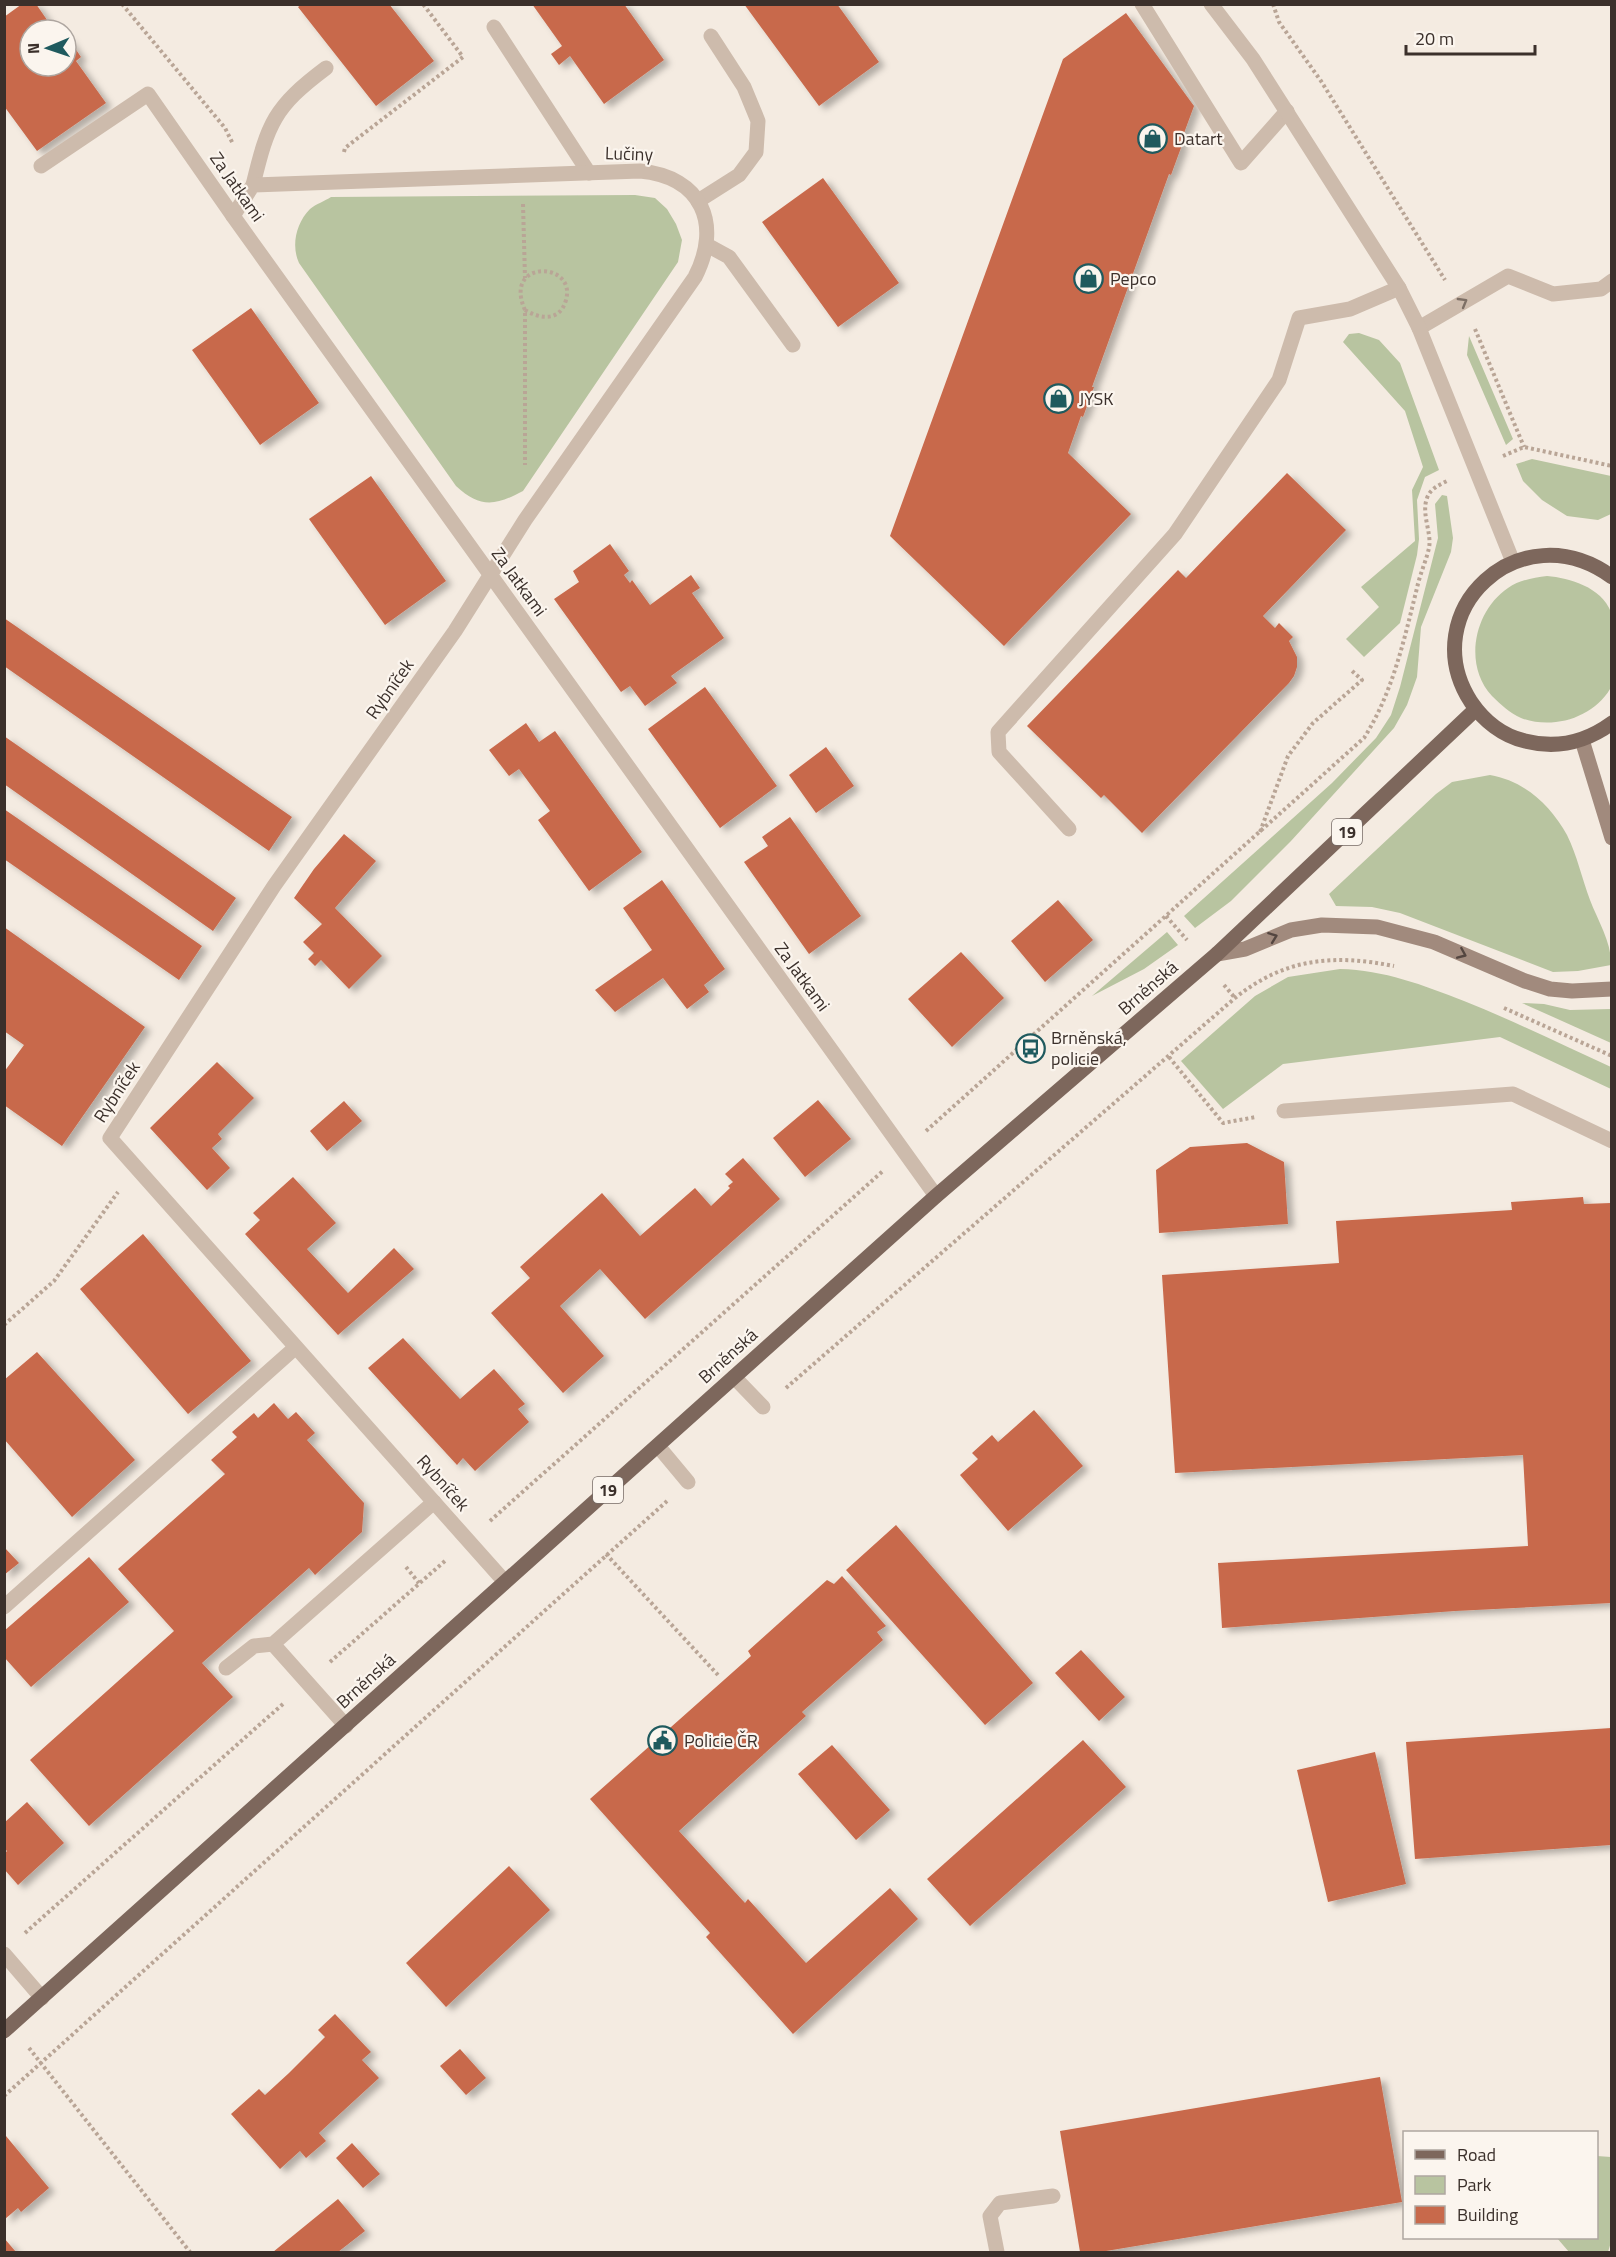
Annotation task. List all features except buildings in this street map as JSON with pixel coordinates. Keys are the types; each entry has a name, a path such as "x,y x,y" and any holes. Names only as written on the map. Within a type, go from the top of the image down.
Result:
{"main road":[{"path":"1611,577 1591,564 1557,554 1538,555 1513,562 1498,570 1473,594 1463,613 1458,628 1456,660 1466,693 1476,709 1489,723 1518,740 1550,745 1582,740 1598,733 1611,723"},
{"name":"Brněnská","path":"4,2031 936,1196 1217,954 1476,709"},
{"path":"1582,740 1611,838"},
{"path":"1217,954 1245,949 1291,930 1322,926 1377,927 1434,942 1525,981 1550,989 1572,991 1611,988"}],"street":[{"path":"1142,4 1241,163 1287,111"},
{"path":"1211,4 1253,59 1399,288 1419,328 1513,562"},
{"path":"494,27 589,173"},
{"path":"490,574 525,520 695,277 703,260 708,232 698,201 739,175 756,152 758,121 744,87 711,36"},
{"path":"233,216 253,185 264,139 276,115 297,89 326,68"},
{"name":"Za Jatkami","path":"41,166 148,94 233,216 936,1196"},
{"name":"Lučiny","path":"253,185 655,172 684,186 698,201"},
{"path":"707,245 729,257 793,345"},
{"path":"1419,328 1508,276 1552,294 1601,289 1611,281"},
{"path":"1069,829 999,752 998,732 1175,534 1279,380 1299,318 1350,309 1399,288"},
{"name":"Rybníček","path":"490,574 455,631 274,886 110,1138 505,1582"},
{"path":"1284,1111 1513,1094 1611,1141"},
{"path":"4,1607 296,1347"},
{"path":"734,1377 763,1407"},
{"path":"658,1446 688,1482"},
{"path":"226,1668 254,1646 273,1644 434,1502"},
{"path":"273,1644 346,1726"},
{"path":"4,1954 42,1998"},
{"path":"997,2253 990,2216 1000,2203 1053,2196"}],"path":[{"path":"122,4 225,128 253,185"},
{"path":"336,182 345,148 463,57 423,4"},
{"path":"1273,4 1279,22 1321,81 1447,284 1464,301 1524,447"},
{"path":"523,175 525,278 520,288 520,300 525,310 525,520"},
{"path":"525,278 535,271 548,270 560,276 566,287 566,300 560,311 549,317 536,317 525,310"},
{"path":"903,1151 1364,738 1375,720 1396,671 1421,572 1430,546 1426,523 1426,500 1436,487 1524,447 1611,466"},
{"path":"1260,832 1288,756 1313,723 1362,680 1350,669"},
{"path":"763,1407 1239,995 1261,979 1277,971 1317,960 1365,961 1402,967"},
{"path":"1494,1004 1611,1056"},
{"path":"1169,1057 1223,1123 1284,1111"},
{"path":"4,1325 54,1281 136,1167"},
{"path":"4,2096 688,1482"},
{"path":"606,1554 718,1675"},
{"path":"40,2062 190,2253"}],"green space":[{"path":"635,195 655,198 667,209 682,240 678,262 523,491 496,502 480,501 456,486 299,263 295,249 298,228 305,215 312,207 331,197"},
{"path":"1359,333 1379,340 1400,363 1439,470 1425,477 1417,500 1419,539 1417,555 1400,623 1364,657 1346,639 1379,607 1361,587 1415,541 1412,490 1423,467 1405,411 1343,342 1349,334"},
{"path":"1469,336 1513,439 1506,445 1467,355"},
{"path":"1532,459 1611,476 1611,514 1598,520 1567,516 1542,500 1523,481 1516,464"},
{"path":"1442,495 1447,496 1453,538 1451,552 1421,627 1417,677 1407,705 1394,728 1291,841 1231,901 1195,928 1184,916 1332,783 1376,738 1391,715 1438,538 1435,504"},
{"path":"1547,576 1584,585 1606,603 1611,612 1612,621 1613,677 1612,686 1603,699 1583,714 1571,719 1546,723 1521,718 1495,699 1483,683 1477,669 1475,654 1480,624 1496,598 1517,583"},
{"path":"1490,775 1525,788 1553,813 1571,843 1590,900 1607,940 1611,965 1578,971 1553,972 1400,913 1372,907 1336,906 1329,894 1436,794 1452,782"},
{"path":"1167,932 1178,945 1144,969 1092,996"},
{"path":"1340,969 1372,972 1403,979 1501,1017 1611,1067 1611,1089 1500,1037 1283,1064 1223,1109 1181,1061 1255,996 1288,977"},
{"path":"1522,1003 1544,1004 1570,1010 1611,1009 1611,1043"},
{"path":"1598,2156 1611,2157 1612,2239 1608,2252 1569,2252 1558,2239 1598,2239"}],"place":[{"name":"Datart","path":"1153,139"},
{"name":"Pepco","path":"1089,279"},
{"name":"JYSK","path":"1058,399"},
{"name":"Brněnská, policie","path":"1030,1048"},
{"name":"Policie ČR","path":"663,1741"}]}
